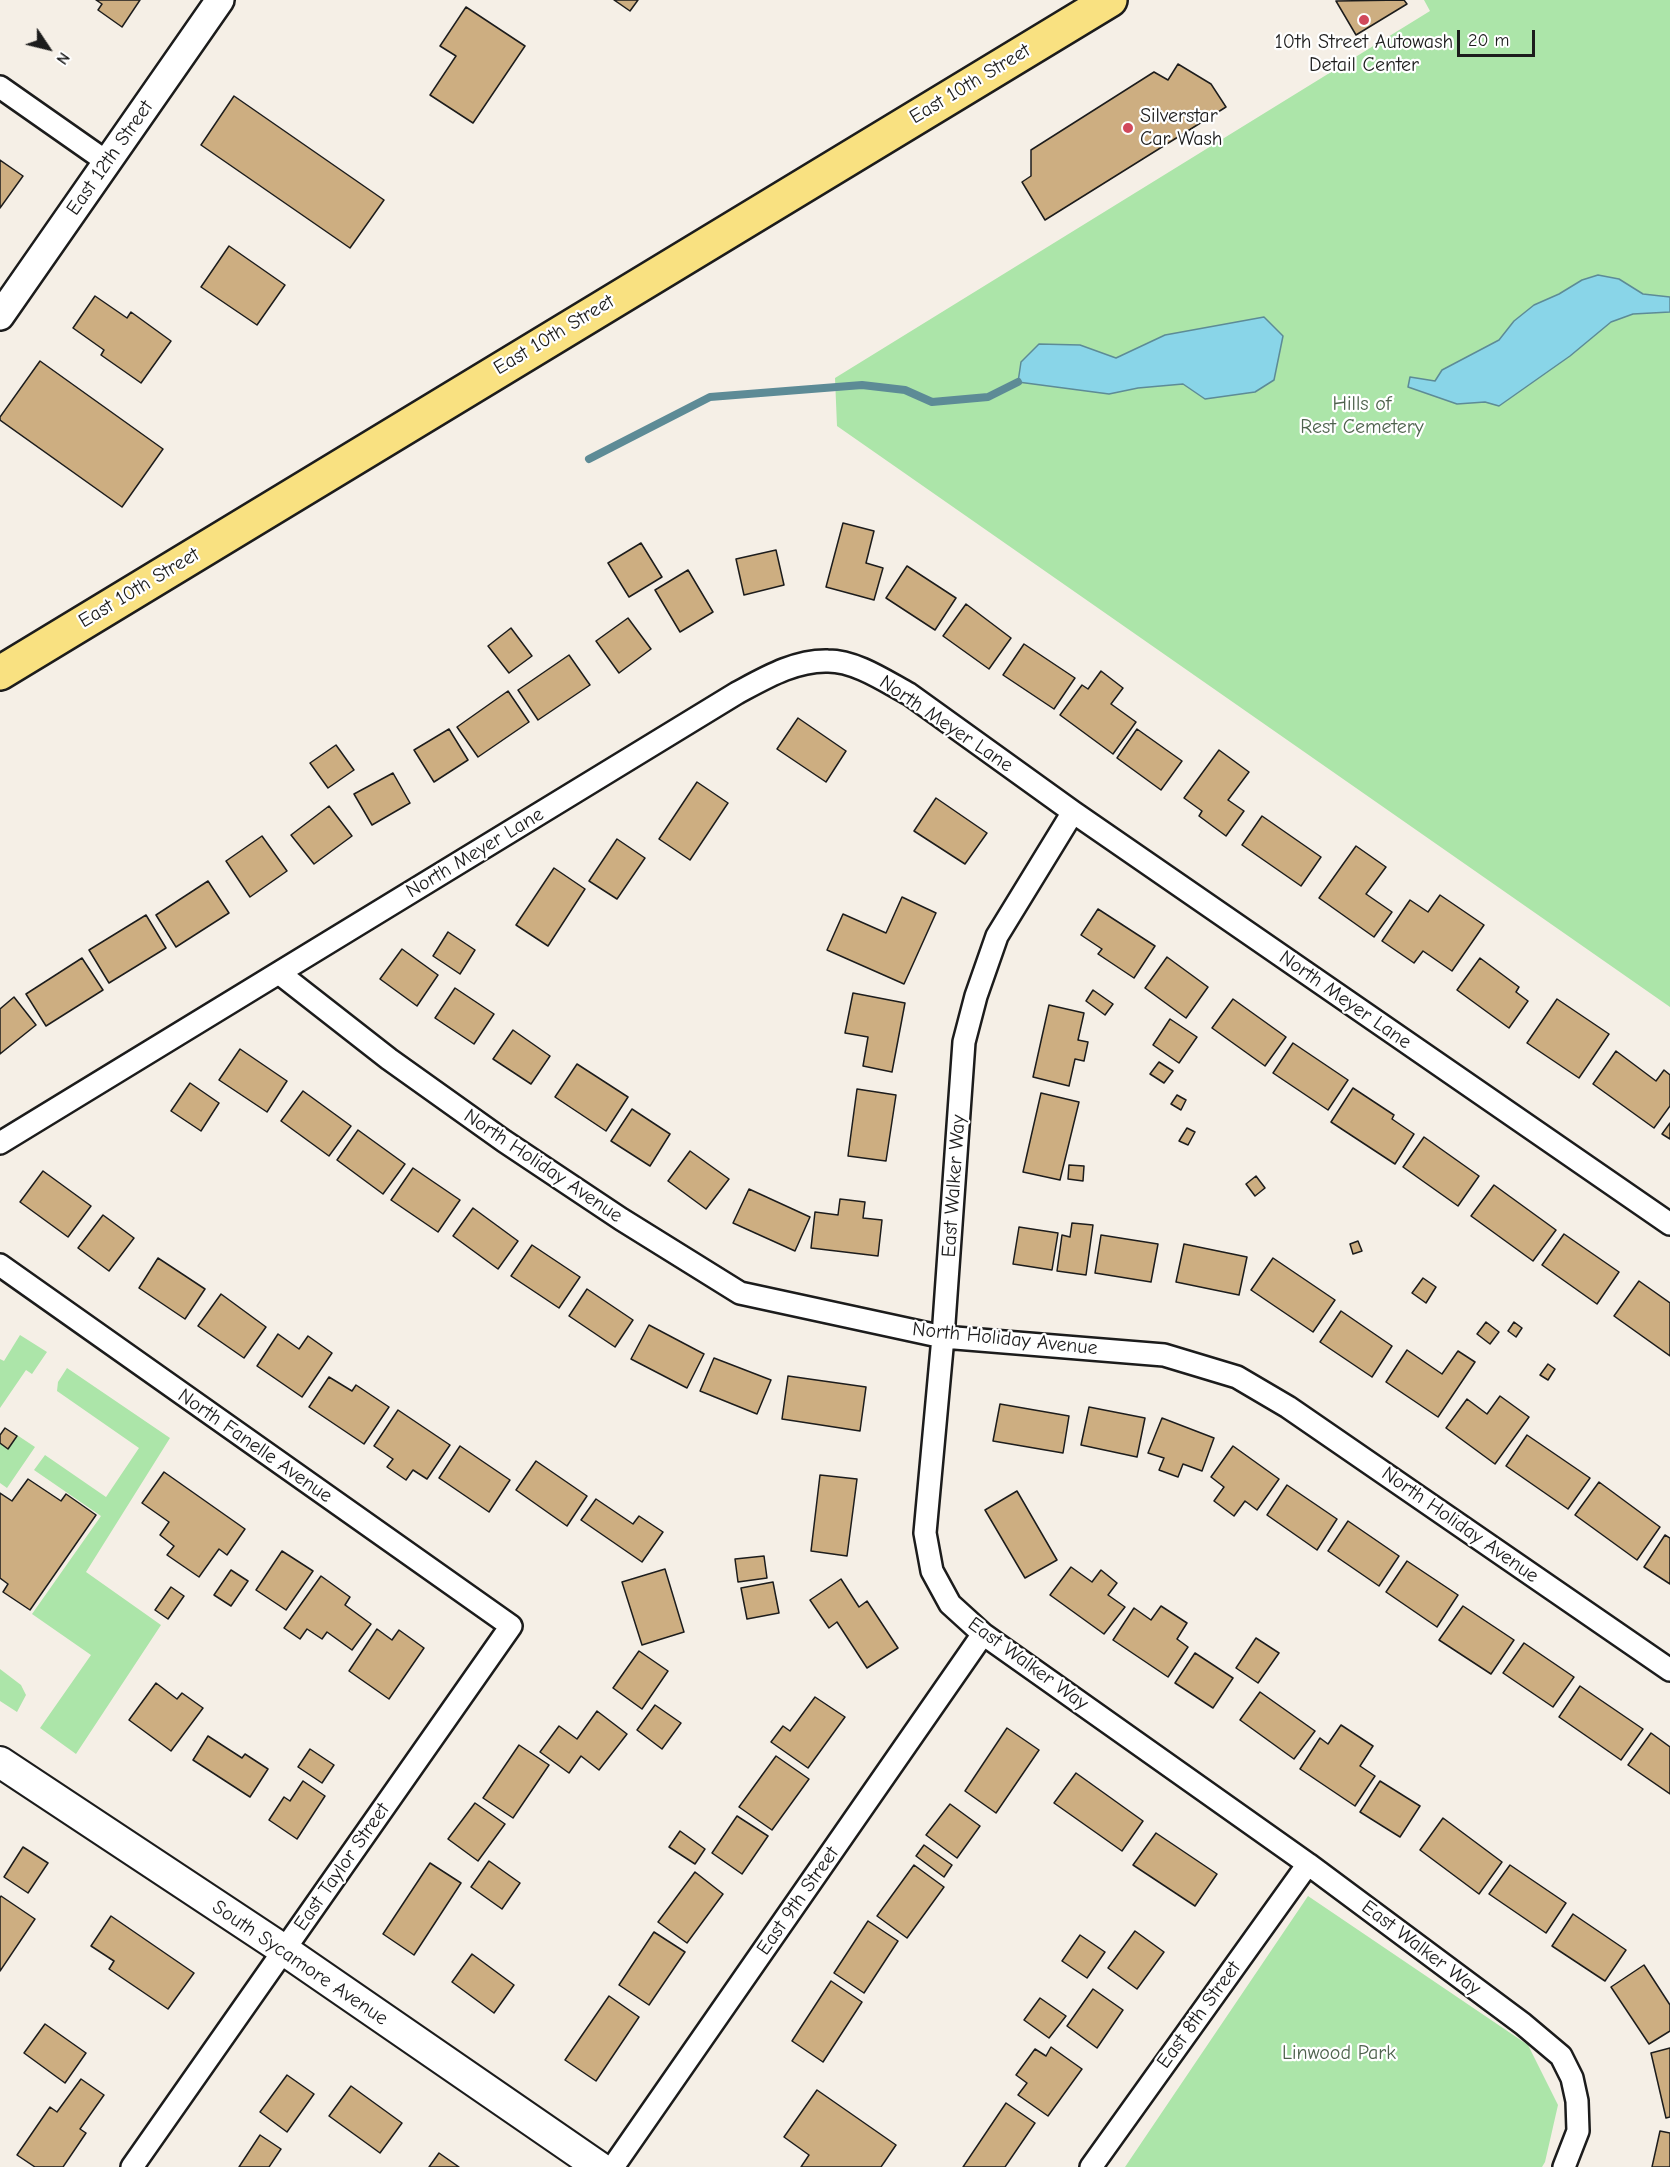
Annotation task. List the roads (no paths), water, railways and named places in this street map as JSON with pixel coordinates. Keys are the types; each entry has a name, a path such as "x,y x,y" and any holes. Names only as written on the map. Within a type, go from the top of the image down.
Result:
{"main road":[{"name":"East 10th Street","path":"0,673 1110,0"},
{"name":"South Sycamore Avenue","path":"0,1762 284,1950 599,2167"}],"street":[{"name":"East 12th Street","path":"0,316 220,0"},
{"path":"0,87 107,162"},
{"name":"North Meyer Lane","path":"0,1143 737,693 773,673 805,663 829,660 851,666 899,688 1073,812 1670,1224"},
{"name":"East Walker Way","path":"1073,812 997,936 976,996 964,1042 943,1336 925,1533 932,1571 950,1604 983,1634 1308,1864 1523,2024 1561,2056 1572,2078 1577,2101 1578,2131 1564,2167"},
{"name":"North Holiday Avenue","path":"279,973 389,1059 504,1141 621,1219 740,1293 943,1336 1164,1355 1237,1377 1288,1407 1670,1670"},
{"name":"North Fanelle Avenue","path":"0,1265 511,1626"},
{"name":"East Taylor Street","path":"132,2167 511,1626"},
{"name":"East 9th Street","path":"613,2167 983,1634"},
{"name":"East 8th Street","path":"1090,2167 1308,1864"}],"water":[{"path":"1598,275 1619,279 1643,294 1670,297 1670,312 1633,314 1611,322 1570,356 1499,406 1485,402 1457,404 1408,387 1410,377 1435,381 1442,370 1499,340 1514,321 1534,305 1582,280"},
{"path":"1264,317 1283,336 1274,380 1255,392 1205,399 1183,384 1138,388 1109,394 1018,382 1021,362 1039,344 1080,345 1116,358 1165,335"}],"waterway":[{"path":"589,459 710,397 862,385 905,390 932,402 988,397 1018,382"}],"place":[{"name":"10th Street Autowash Detail Center","path":"1364,20"},
{"name":"Silverstar Car Wash","path":"1128,128"}],"park label":[{"name":"Hills of Rest Cemetery","path":"1362,416"},
{"name":"Linwood Park","path":"1339,2053"}]}
